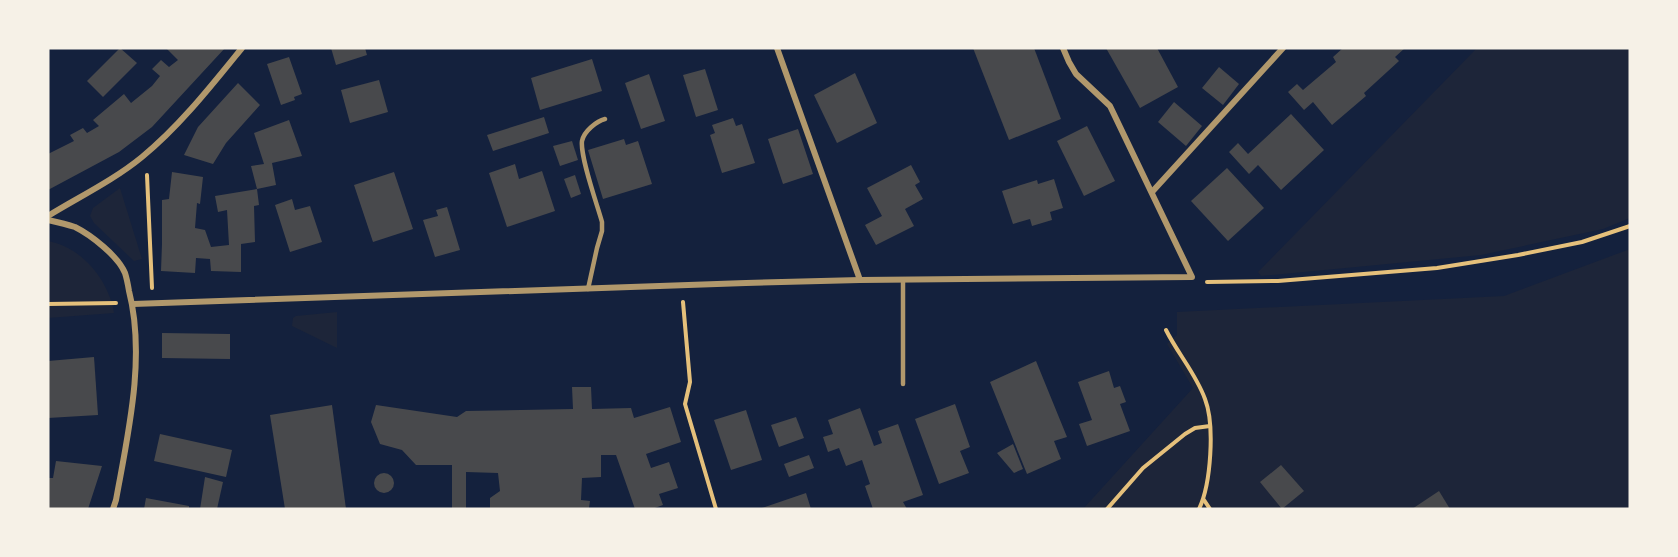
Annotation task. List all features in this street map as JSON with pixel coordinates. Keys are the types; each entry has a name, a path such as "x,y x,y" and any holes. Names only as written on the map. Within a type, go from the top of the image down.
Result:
{"street":[{"path":"48,218 146,154 208,89 242,48"},
{"path":"777,48 860,280"},
{"path":"133,304 860,280 1192,278 1110,106 1076,74 1063,48"},
{"path":"1152,192 1283,48"},
{"path":"48,218 75,228 96,241 113,256 124,272 133,304 136,338 132,413 113,509"}],"lane":[{"path":"588,289 602,231 602,222 582,141 598,121 605,118"},
{"path":"903,280 903,384"}],"path":[{"path":"146,154 153,303"},
{"path":"1192,278 1210,283 1267,281 1437,268 1582,242 1630,226"},
{"path":"48,304 112,302 133,304"},
{"path":"684,308 690,382 685,404 716,509"},
{"path":"1166,330 1195,377 1206,401 1210,426 1210,463 1204,499 1199,509"},
{"path":"1107,509 1143,468 1185,434 1195,428 1210,426"},
{"path":"1204,499 1210,509"}],"shaded area":[{"path":"1477,48 1630,48 1630,218 1603,229 1481,255 1261,276 1258,272"},
{"path":"120,188 142,259 134,261 94,223 90,216 93,208"},
{"path":"48,241 72,250 92,267 106,289 114,313 48,318"},
{"path":"1630,249 1630,509 1083,509 1193,388 1167,344 1177,335 1177,312 1504,296"},
{"path":"337,312 337,348 292,326 293,318 296,316"}],"building":[{"path":"120,48 137,63 103,97 87,81"},
{"path":"166,48 225,48 152,127 119,152 48,190 48,154 74,141 70,135 83,128 87,133 99,126 93,120 124,94 131,103 152,86 160,76 152,69 161,60 169,67 178,60"},
{"path":"331,48 365,48 367,55 336,65"},
{"path":"973,48 1034,48 1061,119 1009,140"},
{"path":"1106,48 1157,48 1178,87 1140,108"},
{"path":"1343,48 1405,48 1395,57 1399,61 1364,93 1366,96 1332,125 1313,102 1304,110 1288,92 1297,84 1303,90 1336,62 1333,57"},
{"path":"289,57 302,94 294,97 295,100 281,105 267,64"},
{"path":"592,59 602,91 540,110 531,78"},
{"path":"1219,67 1239,84 1223,105 1202,88"},
{"path":"705,69 718,110 696,117 683,75"},
{"path":"855,73 877,123 837,143 814,95"},
{"path":"649,74 665,121 641,129 625,83"},
{"path":"379,80 388,112 350,123 341,90"},
{"path":"238,83 260,105 226,143 213,164 184,155 198,127"},
{"path":"1174,102 1202,126 1186,146 1158,122"},
{"path":"1291,114 1324,150 1281,190 1258,165 1249,174 1229,152 1238,143 1248,154"},
{"path":"544,117 549,133 493,151 487,135"},
{"path":"733,118 736,126 742,124 755,163 722,173 710,135 715,133 712,125"},
{"path":"289,120 302,156 272,163 276,185 257,189 251,166 264,164 254,133"},
{"path":"1087,126 1115,181 1084,196 1057,141"},
{"path":"798,129 813,174 783,184 768,139"},
{"path":"624,139 626,145 638,141 652,184 603,199 588,150"},
{"path":"572,141 578,160 560,166 553,146"},
{"path":"515,164 519,179 542,171 555,211 507,227 489,173"},
{"path":"911,165 920,182 915,185 923,199 905,209 914,226 876,245 865,225 882,216 867,188"},
{"path":"1227,168 1264,208 1228,241 1191,201"},
{"path":"172,172 203,177 200,204 197,203 195,228 205,230 211,247 229,245 227,210 218,212 215,196 257,189 259,205 254,206 255,242 241,244 241,272 211,271 210,259 196,258 195,273 161,271 162,200 169,199"},
{"path":"394,172 413,229 373,242 354,185"},
{"path":"575,175 581,194 571,198 564,179"},
{"path":"1054,179 1063,208 1050,212 1052,220 1032,226 1030,219 1013,224 1002,191 1037,180 1038,184"},
{"path":"292,199 295,210 310,206 322,242 290,252 275,205"},
{"path":"447,207 460,250 435,257 423,220 438,216 436,210"},
{"path":"162,333 230,334 230,359 162,358"},
{"path":"94,357 98,415 48,418 48,361"},
{"path":"1036,361 1067,437 1054,441 1061,459 1027,474 990,382"},
{"path":"1109,371 1114,388 1120,386 1126,402 1120,404 1130,431 1087,446 1079,424 1092,420 1078,382"},
{"path":"572,387 591,387 592,409 631,408 634,418 670,407 681,442 646,454 651,468 669,462 678,488 659,494 663,505 652,509 635,509 616,455 601,455 601,477 582,478 581,500 590,501 589,508 490,509 490,498 500,491 498,473 466,472 466,509 452,509 452,465 416,465 402,450 380,444 371,422 376,405 457,417 466,411 573,409"},
{"path":"955,404 970,447 960,451 969,473 939,484 915,419"},
{"path":"332,405 346,509 285,509 270,415"},
{"path":"860,408 874,446 882,443 878,431 898,424 923,495 903,502 907,509 873,509 865,486 870,484 862,460 846,466 839,448 828,452 823,437 833,434 828,420"},
{"path":"746,410 762,460 731,470 714,420"},
{"path":"796,417 804,438 779,447 771,425"},
{"path":"160,434 232,450 226,477 154,461"},
{"path":"1013,444 1023,469 1014,473 997,453"},
{"path":"809,455 814,468 789,477 784,464"},
{"path":"56,461 102,466 88,509 48,509 48,478 53,478"},
{"path":"1281,465 1304,491 1282,509 1260,482"},
{"path":"384,473 391,476 394,483 391,490 384,493 377,490 374,483 377,476"},
{"path":"205,477 223,482 217,509 200,509"},
{"path":"1439,491 1450,509 1412,509"},
{"path":"806,493 811,509 759,509"},
{"path":"146,498 189,506 189,509 144,509"}]}
